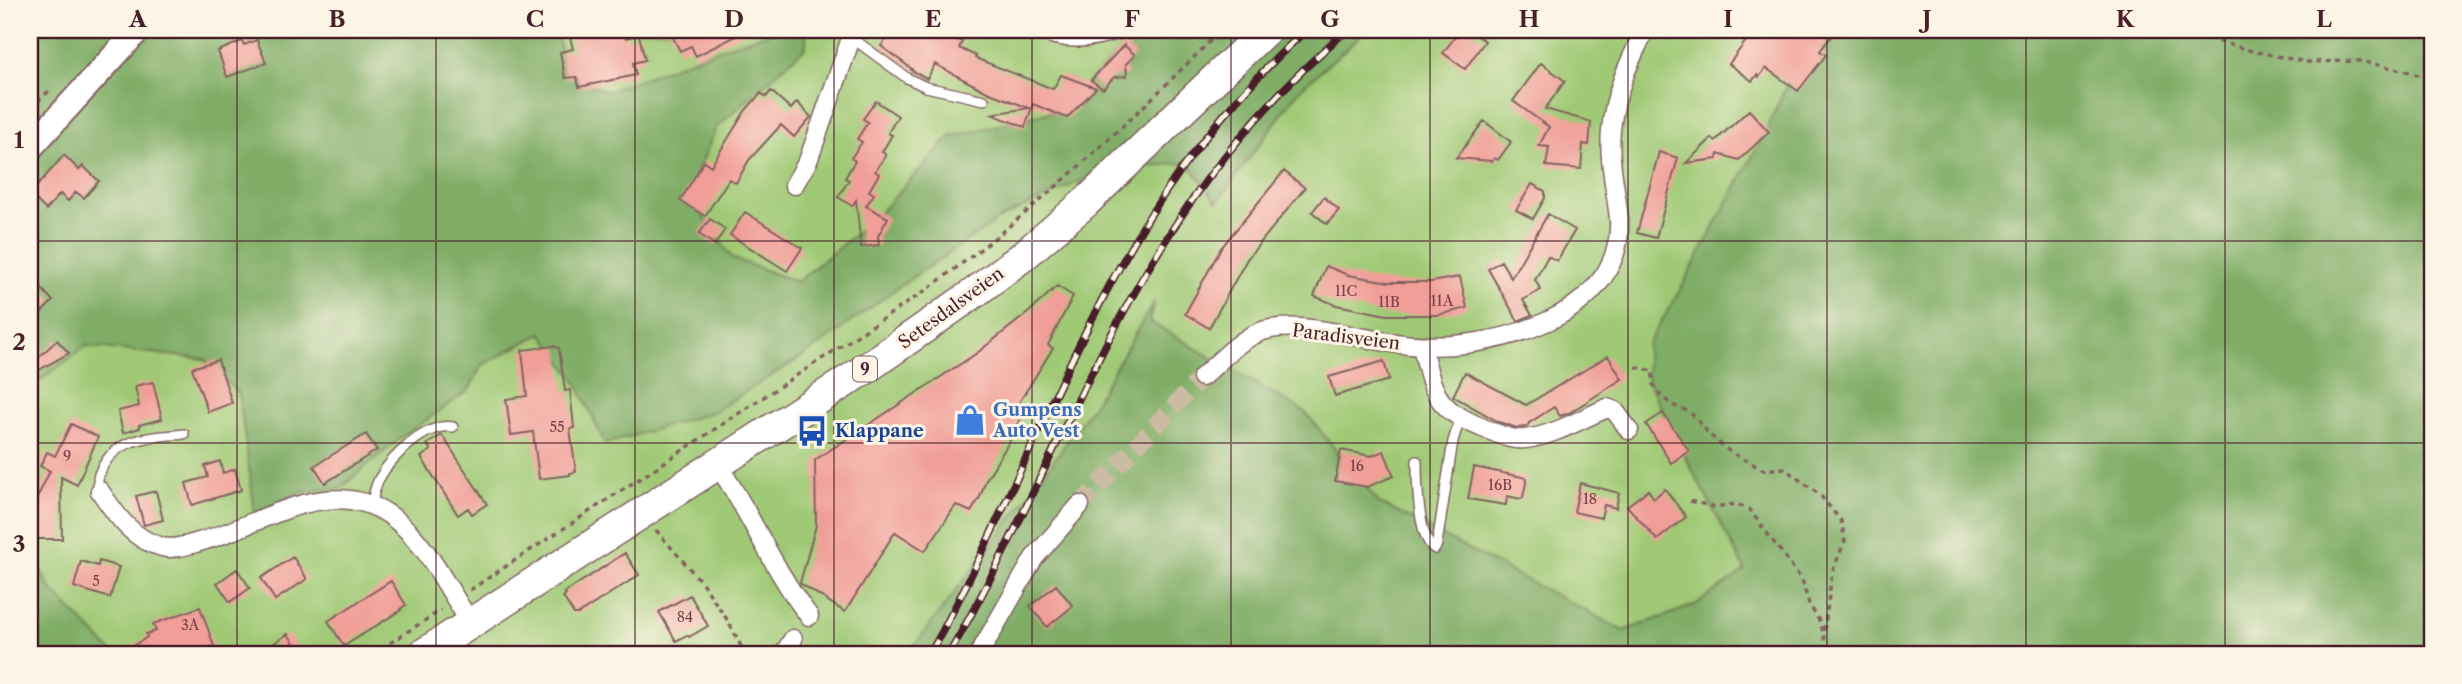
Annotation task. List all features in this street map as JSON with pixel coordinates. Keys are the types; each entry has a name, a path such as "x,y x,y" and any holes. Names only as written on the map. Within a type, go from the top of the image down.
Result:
{"highway":[{"name":"Setesdalsveien","path":"423,654 463,612 642,512 867,368 1022,257 1126,165 1266,30"}],"main road":[{"path":"30,148 138,30"}],"street":[{"path":"1040,30 1072,38 1096,37 1116,30"},
{"name":"Paradisveien","path":"1202,377 1241,343 1271,328 1331,332 1422,346 1469,344 1520,333 1563,314 1599,285 1610,267 1617,246 1619,222 1610,131 1622,79 1645,30"},
{"path":"794,186 808,161 832,86 853,34"},
{"name":"Paradisveien","path":"1422,346 1429,382 1441,403 1460,419 1520,440 1555,430 1607,408 1615,411 1629,429"},
{"path":"717,464 787,587 809,616"},
{"path":"100,491 127,527 144,540 164,548 180,547 222,536 321,499 355,500 372,505 406,529 432,561 463,612"},
{"path":"979,654 1034,558 1080,505"}],"lane":[{"path":"853,34 907,78 936,90 984,100"},
{"path":"1417,461 1422,520 1429,544 1435,549 1453,442 1460,419"},
{"path":"372,505 378,481 400,452 435,429 453,427"},
{"path":"100,491 98,476 104,463 125,444 155,435 184,433"}],"path":[{"path":"373,654 463,612 973,257 1077,168 1221,30"},
{"path":"2180,30 2248,50 2306,62 2360,61 2411,72 2432,81"},
{"path":"1636,367 1653,371 1653,384 1661,396 1672,405 1690,412 1711,436 1730,452 1764,470 1784,468 1821,496 1842,521 1845,540 1839,549 1832,573 1824,632 1825,648 1821,624 1809,604 1802,580 1749,509 1736,504 1714,507 1690,501"},
{"path":"642,512 703,584 746,654"}],"green space":[{"path":"30,30 2432,30 2432,654 30,654"},
{"path":"30,30 557,30 564,73 607,92 719,49 778,30 806,30 806,47 716,128 688,194 732,258 797,282 875,218 950,137 1063,109 1139,30 1367,30 1300,89 1217,202 1188,163 1106,169 1001,218 904,283 811,351 713,412 605,444 577,383 542,333 482,365 468,391 399,439 339,489 300,492 255,513 239,394 204,359 86,346 30,388"},
{"path":"1812,30 2432,30 2432,654 908,654 1030,494 1095,402 1154,302 1149,321 1306,413 1379,503 1624,631 1695,605 1745,570 1667,422 1647,378 1647,345 1765,133"},
{"path":"30,552 50,588 114,654 30,654"}],"building":[{"path":"568,30 625,30 626,38 639,35 645,60 633,63 636,75 579,87 577,77 565,78 560,52 573,49"},
{"path":"669,30 748,30 696,56 691,46 680,51"},
{"path":"893,30 939,30 962,42 959,48 976,56 975,58 1053,89 1061,75 1096,88 1067,118 1033,104 1025,127 991,114 1029,108 987,92 935,64 927,79 911,70 881,46"},
{"path":"1460,30 1469,30 1485,41 1465,69 1443,53"},
{"path":"1754,30 1836,30 1820,51 1826,55 1798,91 1766,68 1752,81 1729,64"},
{"path":"257,40 266,63 227,77 218,51 242,41 244,45"},
{"path":"1124,45 1135,55 1126,64 1127,76 1114,77 1103,89 1091,80"},
{"path":"1541,63 1565,81 1545,109 1591,122 1589,145 1583,144 1581,169 1546,166 1549,147 1539,146 1549,127 1513,101"},
{"path":"771,91 791,109 797,102 811,117 794,137 781,125 749,160 736,183 729,179 705,216 680,201 704,161 711,166 745,111 761,93 766,97"},
{"path":"876,101 898,116 888,133 892,135 882,152 886,155 875,171 879,174 869,191 874,194 866,206 888,218 878,236 879,245 861,247 856,200 852,206 838,197 849,180 845,178 855,161 851,158 862,142 857,139 868,122 863,119"},
{"path":"1749,110 1769,132 1739,160 1718,154 1717,159 1686,163 1712,138 1715,141"},
{"path":"1484,121 1511,142 1498,160 1456,158"},
{"path":"1659,152 1678,158 1656,238 1637,233"},
{"path":"64,155 79,170 83,166 99,181 84,198 76,192 68,201 60,194 46,210 30,194"},
{"path":"1284,171 1305,188 1247,259 1209,328 1185,314 1221,248"},
{"path":"1532,184 1545,191 1545,198 1533,219 1516,210"},
{"path":"1324,197 1339,210 1327,224 1312,212"},
{"path":"745,212 802,248 787,271 730,235"},
{"path":"1548,214 1575,230 1557,261 1548,256 1535,280 1541,290 1523,300 1532,315 1518,321 1488,269 1501,261 1511,278"},
{"path":"710,219 725,229 715,245 699,234"},
{"path":"1326,266 1348,275 1389,282 1431,282 1460,277 1467,308 1438,315 1387,315 1336,305 1314,296"},
{"path":"30,276 53,301 40,314 30,303"},
{"path":"1057,286 1073,296 1048,345 1053,348 1015,409 1023,414 1015,428 1017,429 986,480 971,512 956,505 925,551 895,532 845,612 800,583 816,525 815,460 977,353"},
{"path":"57,340 69,353 30,375 30,367"},
{"path":"553,346 559,348 565,391 570,390 574,428 570,429 576,472 539,479 533,432 511,435 506,399 527,396 522,350"},
{"path":"1608,356 1622,379 1569,413 1560,416 1554,407 1527,427 1517,428 1499,422 1453,396 1465,372 1526,405"},
{"path":"218,360 232,403 208,412 192,368"},
{"path":"1384,361 1389,380 1335,396 1329,377"},
{"path":"153,382 162,419 139,425 140,428 123,433 118,411 139,406 135,386"},
{"path":"1663,413 1689,451 1671,463 1646,424"},
{"path":"71,424 98,437 77,485 61,477 62,539 30,539 30,500 36,500 50,471 40,466 47,452 55,456"},
{"path":"366,434 377,450 325,483 314,466"},
{"path":"442,435 487,504 472,514 468,508 458,515 421,457 431,450 427,444"},
{"path":"1341,450 1371,456 1384,451 1394,476 1367,487 1335,481"},
{"path":"220,461 223,473 235,469 241,490 192,505 186,483 208,477 205,466"},
{"path":"1474,467 1527,478 1523,497 1521,499 1507,496 1506,505 1468,499"},
{"path":"1580,483 1619,493 1616,508 1604,505 1601,518 1574,512"},
{"path":"1665,489 1686,517 1657,540 1627,506 1648,490 1654,498"},
{"path":"156,491 163,520 144,525 136,496"},
{"path":"625,553 639,575 574,614 563,597 566,595 564,593"},
{"path":"293,557 307,579 275,600 261,578"},
{"path":"81,561 98,566 99,561 119,567 110,598 74,587"},
{"path":"237,569 250,588 230,602 217,583"},
{"path":"391,581 406,605 344,646 328,621"},
{"path":"1056,585 1073,606 1047,627 1030,606"},
{"path":"690,595 708,626 676,641 659,612"},
{"path":"200,607 214,646 191,654 121,654 147,637 146,634 156,631 153,624"},
{"path":"288,634 301,654 282,654 274,643"}],"tunnel":[{"path":"1080,505 1202,377"}],"railway":[{"path":"930,654 983,551 1081,342 1135,240 1172,183 1213,129 1257,78 1306,30"},
{"path":"949,654 980,599 1122,315 1154,259 1188,206 1242,135 1282,91 1347,30"}],"place":[{"name":"Gumpens Auto Vest","path":"970,420"},
{"name":"Klappane","path":"812,431"}]}
